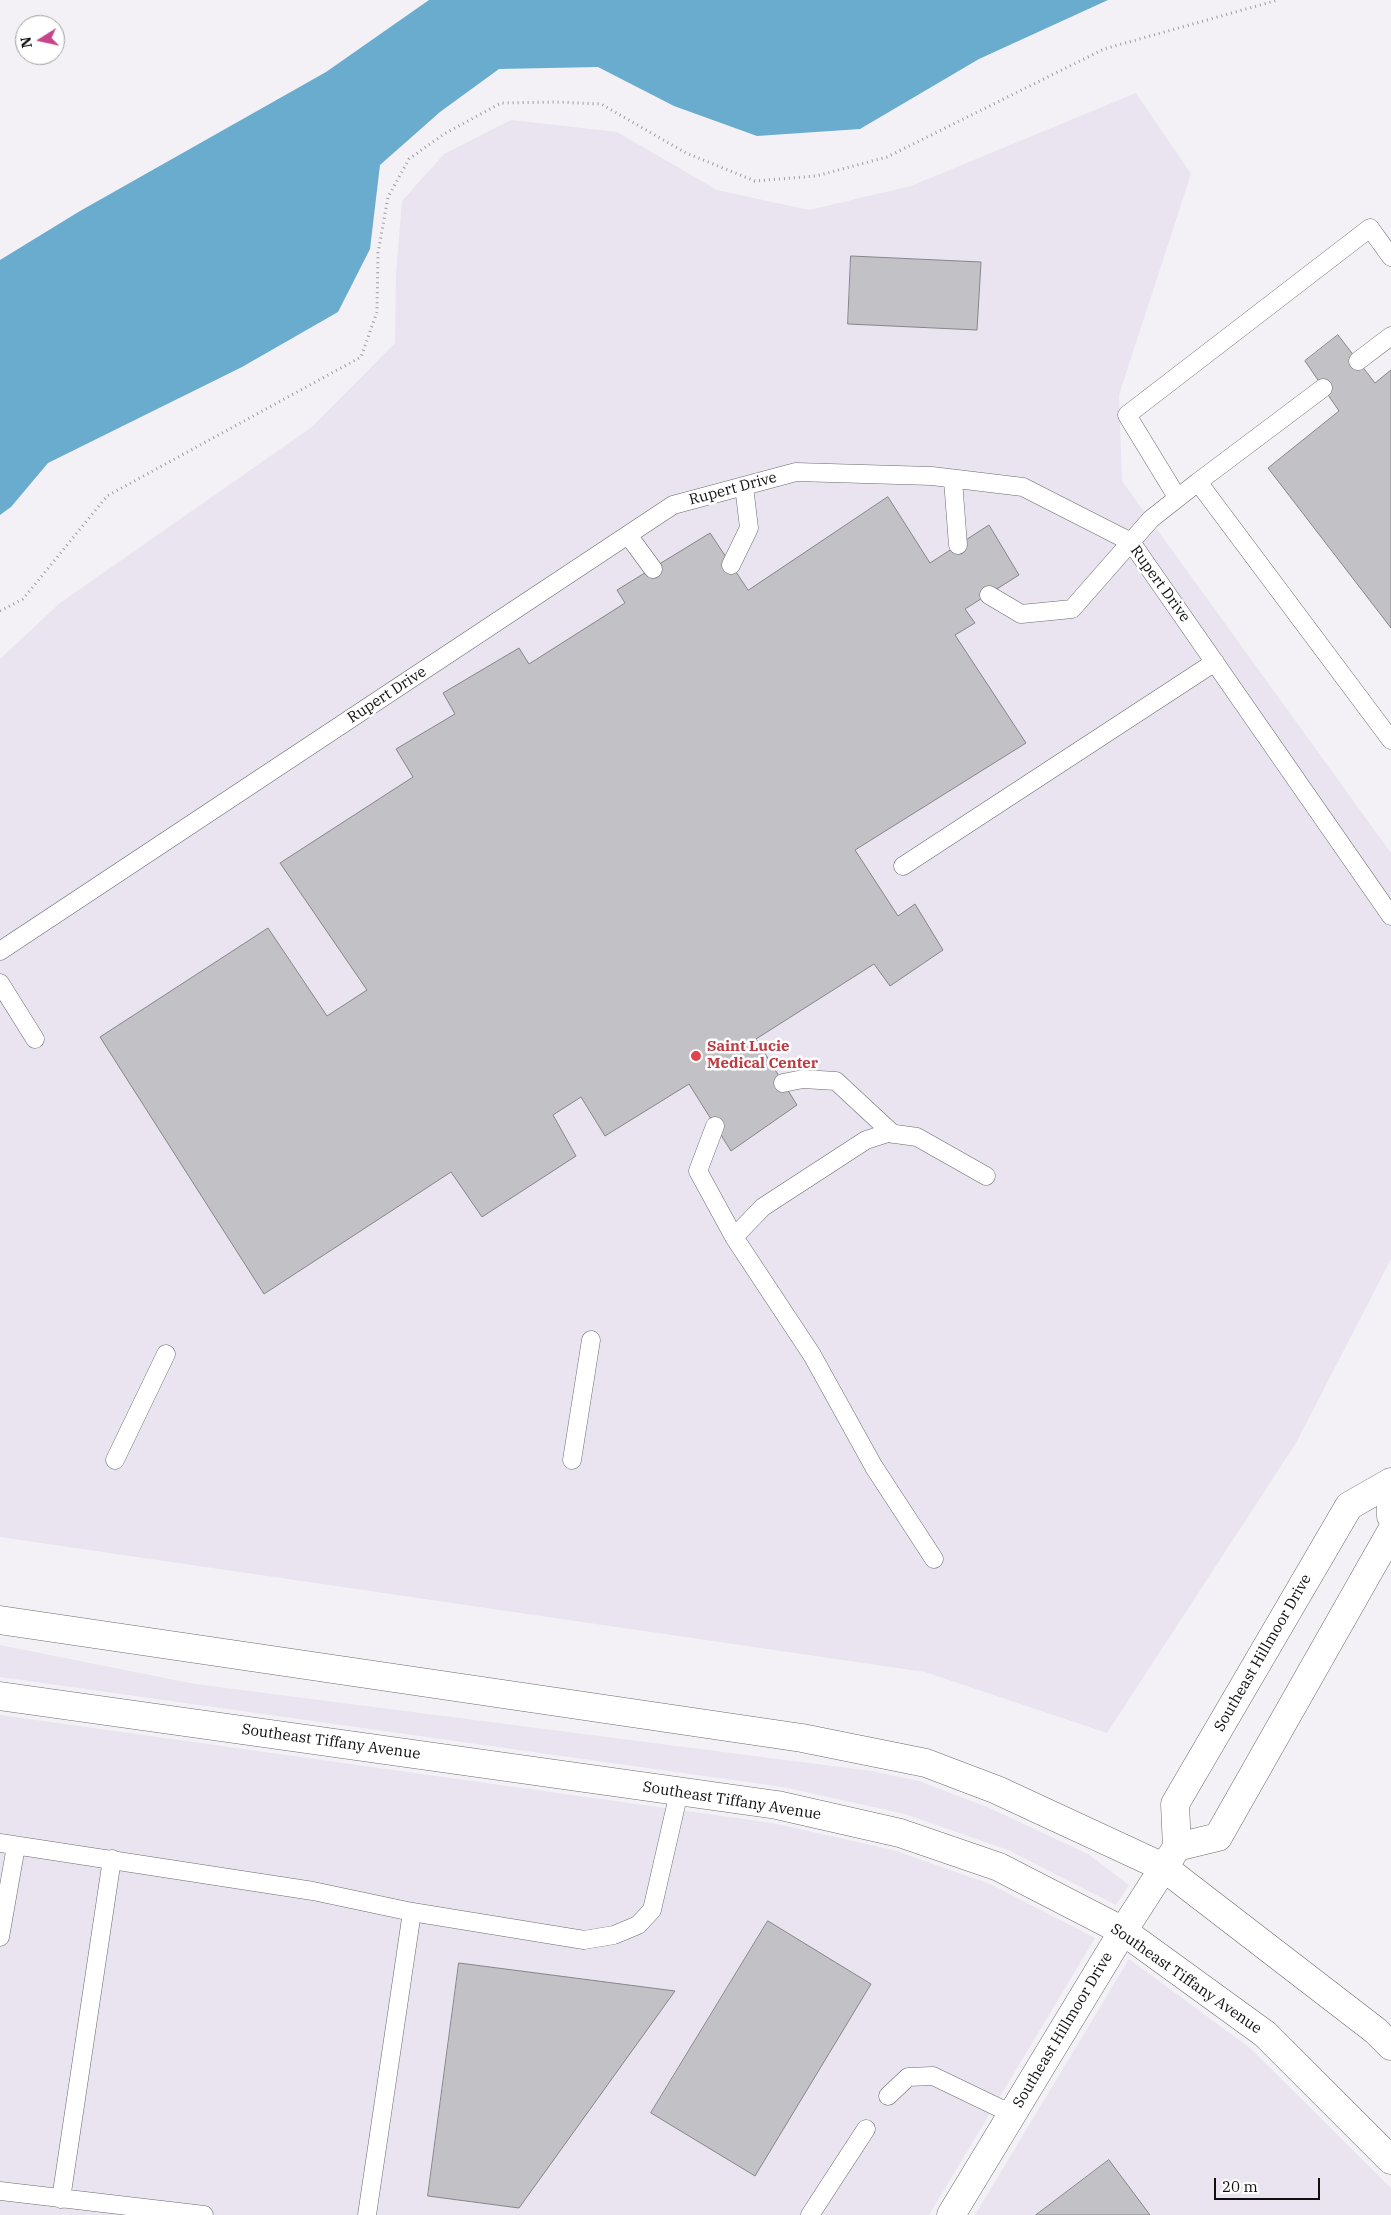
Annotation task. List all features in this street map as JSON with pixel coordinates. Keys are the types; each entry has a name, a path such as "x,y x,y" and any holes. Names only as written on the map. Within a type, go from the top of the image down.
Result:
{"street":[{"name":"Southeast Hillmoor Drive","path":"951,2215 1170,1857 1175,1804 1349,1506 1391,1482 1391,1516"},
{"path":"1170,1857 1218,1837 1391,1532"},
{"path":"0,1620 802,1738 926,1763 1170,1857 1376,2031 1391,2046"},
{"name":"Southeast Tiffany Avenue","path":"0,1696 777,1805 900,1833 999,1867 1123,1931 1265,2034 1391,2160"}],"lane":[{"path":"1178,497 1127,415 1370,228 1391,257"},
{"path":"1358,361 1391,336"},
{"path":"989,595 1021,614 1072,610 1151,519 1323,388"},
{"name":"Rupert Drive","path":"0,951 673,505 796,472 932,476 1023,487 1131,542 1391,916"},
{"path":"953,480 958,545"},
{"path":"1198,482 1391,740"},
{"path":"731,565 749,528 744,486"},
{"path":"628,535 652,568"},
{"path":"903,866 1215,662"},
{"path":"0,983 35,1039"},
{"path":"783,1083 803,1079 836,1081 893,1134"},
{"path":"715,1126 698,1171 734,1237 812,1356 874,1468 934,1559"},
{"path":"734,1237 763,1207 866,1140 888,1133 917,1137 986,1176"},
{"path":"572,1460 591,1340"},
{"path":"115,1460 166,1354"},
{"path":"0,1937 8,1844 314,1892 412,1912 584,1940 614,1935 638,1925 652,1910 679,1792"},
{"path":"61,2199 112,1859"},
{"path":"367,2215 412,1912"},
{"path":"888,2096 908,2077 933,2076 1012,2114"},
{"path":"810,2215 866,2130"},
{"path":"0,2191 204,2215"}],"path":[{"path":"0,611 23,598 107,496 361,357 377,312 378,253 388,197 409,158 444,134 501,103 555,102 601,104 686,153 755,181 816,176 888,157 1104,49 1278,0"}],"shaded area":[{"name":"Saint Lucie Medical Center","path":"1136,93 1191,174 1119,395 1122,481 1391,853 1391,1259 1296,1443 1107,1733 925,1672 0,1537 0,659 60,603 312,427 395,343 396,273 402,201 444,154 511,120 617,132 717,190 809,210 911,186"},
{"path":"0,1645 195,1684 871,1771 919,1781 987,1807 1088,1854 1129,1885 1116,1905 1008,1850 905,1814 783,1787 0,1677"},
{"path":"0,1715 772,1823 893,1850 990,1884 1095,1938 929,2215 0,2215"},
{"path":"1129,1959 1250,2048 1391,2188 1391,2215 975,2215"}],"water":[{"path":"429,0 1108,0 979,59 860,129 757,136 674,106 598,67 499,69 440,112 380,165 370,249 338,312 242,367 48,463 11,507 0,515 0,260 80,211 326,72"}],"building":[{"path":"851,256 981,262 977,330 848,324"},
{"path":"1338,335 1375,383 1391,370 1391,628 1268,468 1339,411 1305,361"},
{"path":"888,497 930,563 989,525 1019,575 965,609 975,623 955,635 1026,743 855,850 898,916 915,904 943,950 890,986 874,964 756,1039 797,1105 731,1151 689,1084 605,1136 581,1097 553,1115 576,1156 482,1217 451,1172 264,1294 100,1037 268,928 327,1016 367,990 280,863 413,777 396,749 455,714 443,693 519,648 529,664 625,603 617,590 710,533 748,590"},
{"path":"768,1921 871,1984 755,2176 651,2113"},
{"path":"459,1963 675,1991 519,2208 428,2196"},
{"path":"1109,2160 1150,2215 1036,2215"}],"place":[{"name":"Saint Lucie Medical Center","path":"696,1056"}]}
